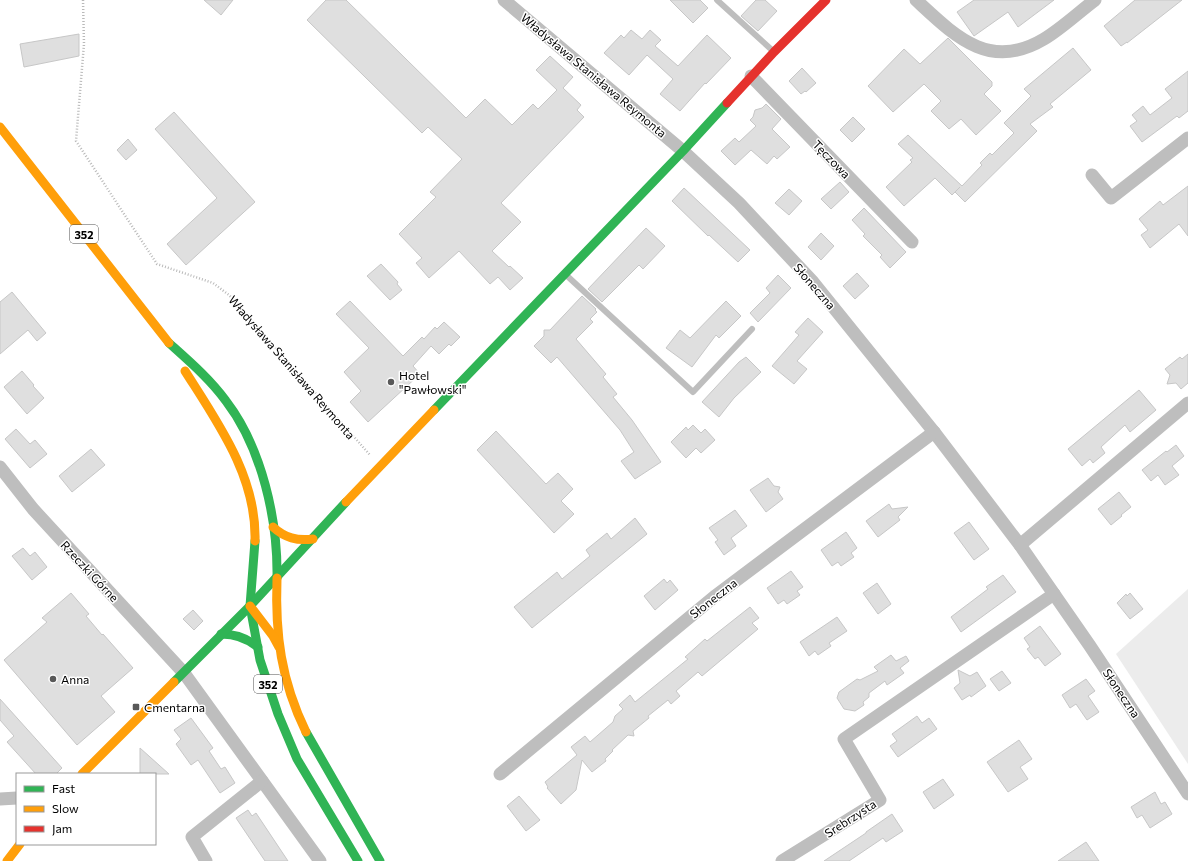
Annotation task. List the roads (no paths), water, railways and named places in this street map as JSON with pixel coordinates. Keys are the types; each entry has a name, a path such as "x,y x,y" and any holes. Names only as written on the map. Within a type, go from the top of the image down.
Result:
{"main road":[{"path":"83,773 250,606 380,466 683,151 751,76 826,0"},
{"name":"352","path":"0,127 168,342 225,434 247,484 254,517 256,538 250,606 260,660 278,714 297,759 358,861"},
{"name":"352","path":"168,342 197,369 227,402 248,439 258,463 275,537 277,576 276,606 279,647 288,690 306,735 380,861"},
{"path":"273,527 283,536 289,538 297,540 313,539"},
{"path":"250,606 267,627 279,647"},
{"path":"221,634 228,634 247,639 258,647"},
{"path":"7,861 19,845"}],"street":[{"name":"Władysława Stanisława Reymonta","path":"504,0 683,151"},
{"path":"916,0 959,38 978,47 993,52 1002,53 1025,48 1044,39 1095,0"},
{"name":"Tęczowa","path":"751,76 912,242"},
{"path":"1092,175 1111,198 1188,138"},
{"name":"Słoneczna","path":"683,151 739,203 813,282 934,432 1020,545 1090,646 1188,794"},
{"path":"1020,545 1188,403"},
{"name":"Słoneczna","path":"500,774 714,597 934,432"},
{"name":"Rzeczki Górne","path":"0,467 33,509 184,673"},
{"name":"Srebrzysta","path":"782,861 880,800 844,740 1054,594"},
{"path":"184,673 320,861"},
{"path":"206,861 192,837 262,781"},
{"path":"0,799 16,798"}],"lane":[{"path":"717,0 774,52"},
{"path":"564,273 693,392 752,329"}],"place":[{"name":"Hotel \"Pawłowski\"","path":"391,382"},
{"name":"Anna","path":"53,679"},
{"name":"Cmentarna","path":"136,707"}]}
